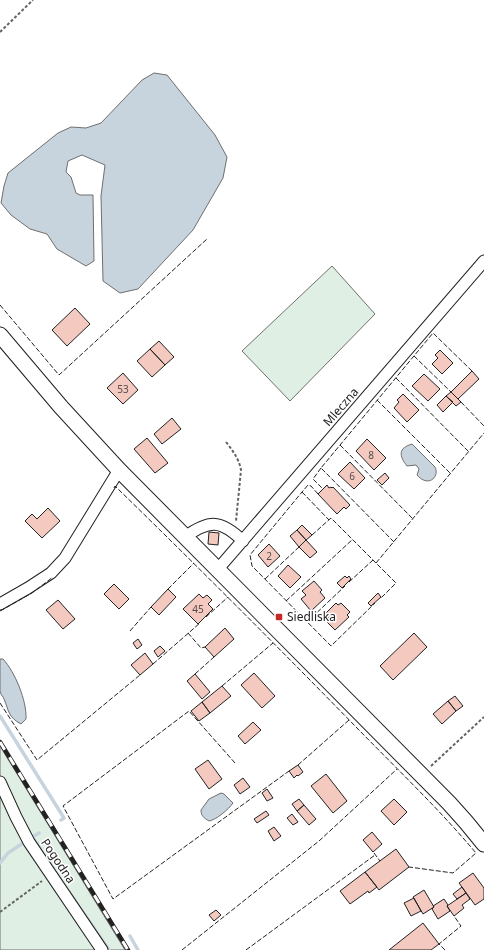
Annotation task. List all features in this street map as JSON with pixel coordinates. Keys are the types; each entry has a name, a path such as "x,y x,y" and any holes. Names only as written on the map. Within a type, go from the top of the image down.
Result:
{"main road":[{"path":"0,335 61,407 119,470 482,837"}],"street":[{"name":"Mleczna","path":"218,569 244,541 484,261"},
{"path":"0,604 51,573 65,558 119,470"},
{"path":"185,537 196,529 210,524 221,525 231,530 244,541"},
{"name":"Pogodna","path":"0,782 29,842 102,950"}],"path":[{"path":"0,32 32,0"},
{"path":"226,442 236,454 241,470 235,524"},
{"path":"421,775 484,717"},
{"path":"0,912 51,874"}],"green space":[{"path":"332,266 375,314 290,401 242,351"},
{"path":"0,746 3,751 125,950 0,950"}],"shaded area":[{"path":"154,73 167,75 215,135 227,157 223,178 193,230 138,289 120,293 103,281 101,196 105,165 82,155 68,161 66,172 71,177 76,193 80,195 93,195 94,261 86,266 57,249 47,234 30,229 11,215 1,203 8,173 58,133 71,127 86,128 101,123 142,80"},
{"path":"412,444 435,467 436,474 432,480 425,481 421,479 417,475 419,469 416,465 407,466 402,459 402,450"},
{"path":"0,659 3,659 12,671 25,704 26,719 21,724 11,716 0,692"},
{"path":"221,793 233,803 222,814 209,821 203,817 201,810 209,799"}],"building":[{"path":"75,308 90,324 67,346 52,330"},
{"path":"159,341 174,357 165,365 150,349"},
{"path":"150,349 165,365 152,377 137,361"},
{"path":"440,350 453,363 442,374 432,364 438,358 435,355"},
{"path":"472,371 479,379 458,399 451,392"},
{"path":"123,373 138,390 123,404 107,388"},
{"path":"424,374 440,389 428,401 412,386"},
{"path":"451,392 461,402 456,406 446,396"},
{"path":"403,394 419,410 407,422 394,408 399,402 397,400"},
{"path":"446,396 453,402 443,412 437,405"},
{"path":"172,418 181,429 162,444 154,434"},
{"path":"147,438 168,463 155,473 134,449"},
{"path":"367,439 386,458 374,470 356,451"},
{"path":"350,462 365,478 354,489 338,474"},
{"path":"385,473 389,478 382,485 377,480"},
{"path":"327,485 329,488 333,487 350,505 346,509 344,507 337,514 318,494"},
{"path":"48,508 60,521 42,538 25,521 32,514 37,519"},
{"path":"302,525 312,535 306,540 297,530"},
{"path":"297,530 306,540 299,547 290,536"},
{"path":"209,532 219,533 218,545 208,544"},
{"path":"306,540 317,552 310,558 299,547"},
{"path":"269,544 280,556 268,567 258,555"},
{"path":"288,565 301,577 290,588 278,576"},
{"path":"345,576 347,578 349,576 351,579 342,588 337,583"},
{"path":"314,581 322,590 320,592 325,598 311,611 301,599 306,595 302,591"},
{"path":"114,584 129,599 119,609 104,594"},
{"path":"168,589 176,597 159,615 151,607"},
{"path":"378,593 381,597 371,606 368,603"},
{"path":"199,594 203,598 207,595 212,600 208,604 213,609 198,624 183,609"},
{"path":"58,600 75,619 63,629 46,610"},
{"path":"336,603 338,605 341,603 350,612 347,615 349,617 335,630 327,622 330,619 325,614"},
{"path":"225,628 234,639 214,657 205,647"},
{"path":"414,633 427,647 393,680 380,666"},
{"path":"138,639 142,645 137,649 133,643"},
{"path":"160,646 165,651 158,657 154,651"},
{"path":"145,653 153,664 140,675 131,665"},
{"path":"254,673 275,696 262,708 241,685"},
{"path":"195,674 210,692 202,699 187,681"},
{"path":"222,686 231,696 210,713 202,702"},
{"path":"455,696 463,706 456,711 448,701"},
{"path":"448,701 456,711 442,724 433,714"},
{"path":"202,702 210,713 199,721 191,711"},
{"path":"253,722 261,730 245,744 238,736"},
{"path":"208,760 222,779 209,789 195,769"},
{"path":"298,765 303,772 294,778 289,771"},
{"path":"326,774 347,801 333,813 311,786"},
{"path":"243,778 250,787 240,794 234,785"},
{"path":"267,789 273,798 267,801 262,793"},
{"path":"299,799 304,805 297,811 292,804"},
{"path":"394,799 407,812 394,825 381,811"},
{"path":"304,805 316,819 309,825 297,811"},
{"path":"266,811 269,815 257,823 254,819"},
{"path":"292,814 298,822 293,825 287,818"},
{"path":"274,827 281,836 274,841 268,831"},
{"path":"372,832 382,844 373,852 363,840"},
{"path":"396,849 409,867 379,890 365,872"},
{"path":"365,872 377,887 369,893 368,891 350,904 340,891"},
{"path":"473,873 484,888 484,899 475,905 459,883"},
{"path":"462,887 466,893 457,899 453,894"},
{"path":"424,890 434,907 423,914 413,897"},
{"path":"466,893 470,899 462,905 464,908 454,916 447,906"},
{"path":"414,898 421,911 411,916 404,903"},
{"path":"444,899 450,911 438,919 432,909 434,907 433,906"},
{"path":"216,910 221,915 214,921 209,915"},
{"path":"423,923 439,944 431,950 389,950"}],"waterway":[{"path":"0,716 64,818 61,820"},
{"path":"31,838 39,833"},
{"path":"32,837 40,848"},
{"path":"0,863 8,853 26,841"},
{"path":"69,892 109,950"},
{"path":"130,936 138,950"}],"railway":[{"path":"0,742 128,950"}],"fence":[{"path":"0,305 59,375 207,239"},
{"path":"394,542 321,468 433,333 472,371"},
{"path":"414,356 451,392"},
{"path":"396,378 469,452"},
{"path":"377,400 451,474"},
{"path":"461,402 484,426"},
{"path":"376,563 484,433"},
{"path":"340,445 413,519"},
{"path":"321,468 313,479 323,489"},
{"path":"318,494 311,486 308,485 250,555 252,566 331,646 375,603"},
{"path":"114,488 115,486 267,636 418,789 476,853 453,873 409,867"},
{"path":"302,492 329,520"},
{"path":"312,535 331,518 396,583 380,599"},
{"path":"286,601 353,539"},
{"path":"265,579 299,547"},
{"path":"349,582 373,560"},
{"path":"168,589 194,563"},
{"path":"0,611 32,593 53,577"},
{"path":"307,622 345,586"},
{"path":"206,617 228,597"},
{"path":"130,631 151,607"},
{"path":"153,664 200,623"},
{"path":"188,633 201,648 205,647"},
{"path":"222,686 273,643"},
{"path":"195,674 214,657"},
{"path":"0,703 37,760 140,675"},
{"path":"235,763 189,711 63,806 113,899 289,771"},
{"path":"298,765 349,720"},
{"path":"182,950 319,841 397,769"},
{"path":"374,853 380,861"},
{"path":"246,950 375,855"},
{"path":"445,950 439,944 461,926 454,916"}],"place":[{"name":"Siedliska","path":"279,617"}]}
